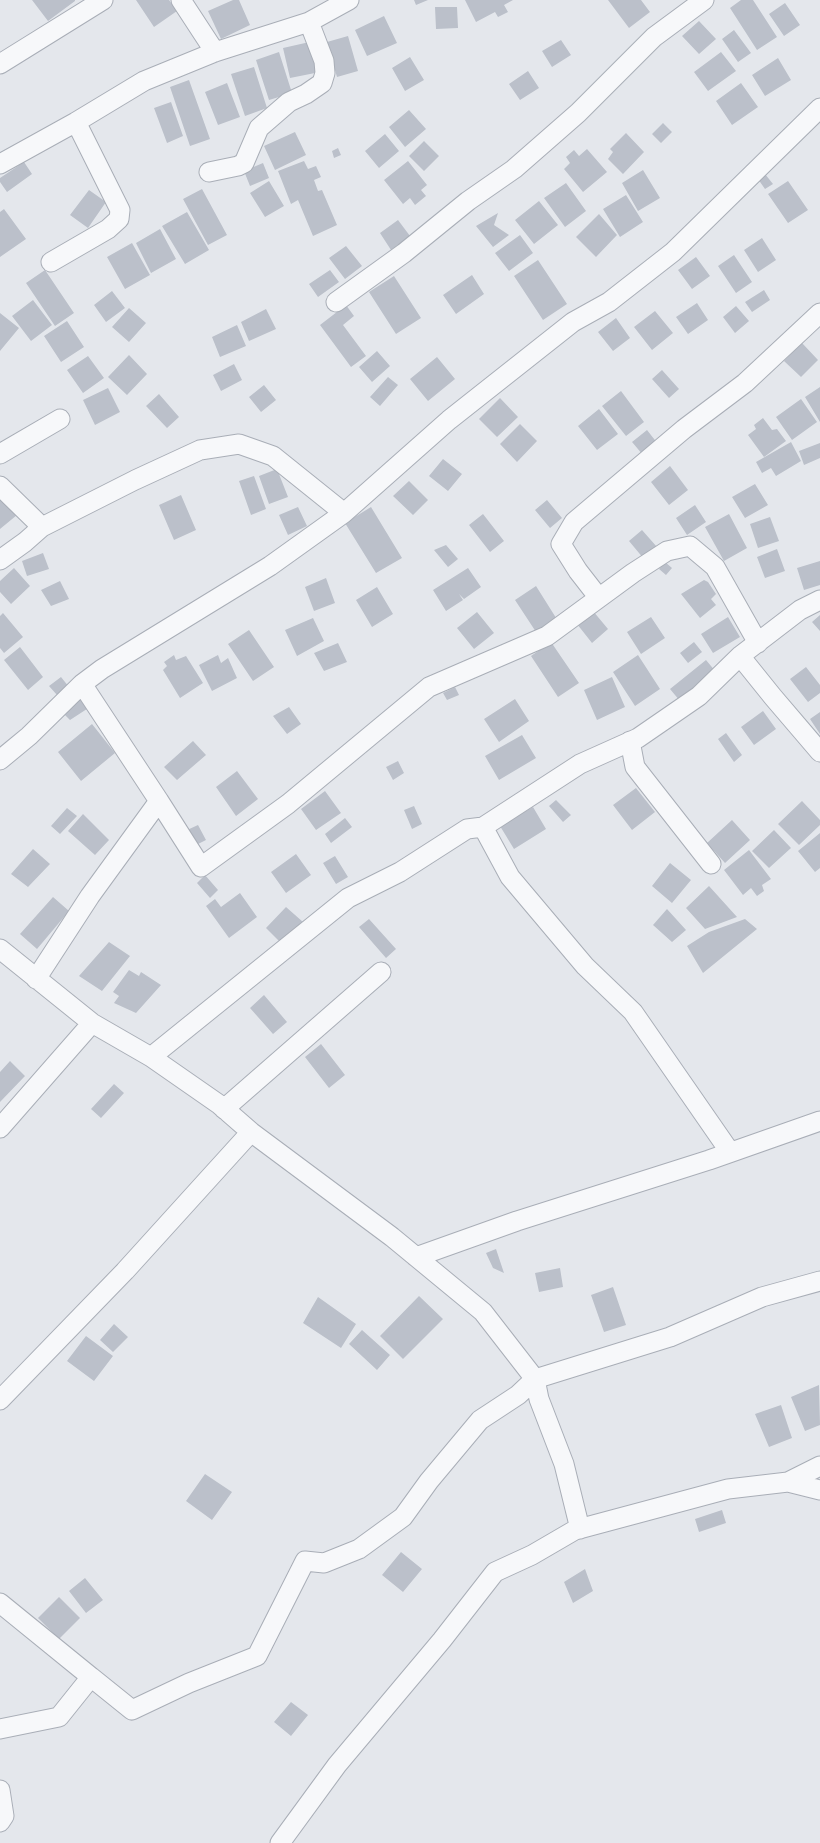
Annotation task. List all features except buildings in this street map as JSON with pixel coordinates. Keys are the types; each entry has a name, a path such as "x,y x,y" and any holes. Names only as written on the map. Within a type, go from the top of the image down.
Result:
{"street":[{"path":"181,0 215,52"},
{"path":"0,164 76,122 144,81 215,52 309,22 349,0"},
{"path":"336,302 410,249 468,201 514,169 583,109 654,37 698,2"},
{"path":"0,64 93,3"},
{"path":"209,172 238,166 244,163 259,128 289,102 306,94 322,83 325,73 324,61 309,22"},
{"path":"0,760 29,736 82,684 102,669 270,566 344,513 448,420 566,327 609,302 673,252 820,108"},
{"path":"51,262 108,229 119,219 120,210 76,122"},
{"path":"599,598 578,571 561,544 574,522 684,429 745,383 820,313"},
{"path":"0,454 60,419"},
{"path":"0,560 25,542 42,527 136,480 200,450 238,444 273,456 344,513"},
{"path":"0,486 42,527"},
{"path":"82,684 160,801 201,867 288,804 429,687 547,636 599,598 667,552 690,546 715,567 758,643"},
{"path":"152,1057 348,898 400,872 467,829 483,827 580,764 638,738 699,696 740,656 800,610 820,600"},
{"path":"740,656 820,752"},
{"path":"630,741 635,767 711,864"},
{"path":"36,979 90,896 160,801"},
{"path":"483,827 510,877 585,966 633,1012 730,1152"},
{"path":"0,948 36,979 92,1023 152,1057 224,1109 251,1132 416,1258 483,1312 535,1380 539,1400 564,1464 580,1529"},
{"path":"224,1109 381,972"},
{"path":"0,1128 92,1023"},
{"path":"416,1258 517,1221 730,1152 820,1121"},
{"path":"0,1400 125,1271 251,1132"},
{"path":"0,1603 132,1710 189,1683 257,1656 305,1561 324,1563 359,1549 403,1517 429,1481 480,1420 518,1395 535,1380 670,1337 762,1297 820,1282"},
{"path":"788,1482 820,1466"},
{"path":"280,1843 336,1765 442,1640 496,1572 580,1529 728,1488 788,1482 820,1490"},
{"path":"0,1729 59,1717 91,1677"},
{"path":"0,1790 4,1816 0,1822"}]}
